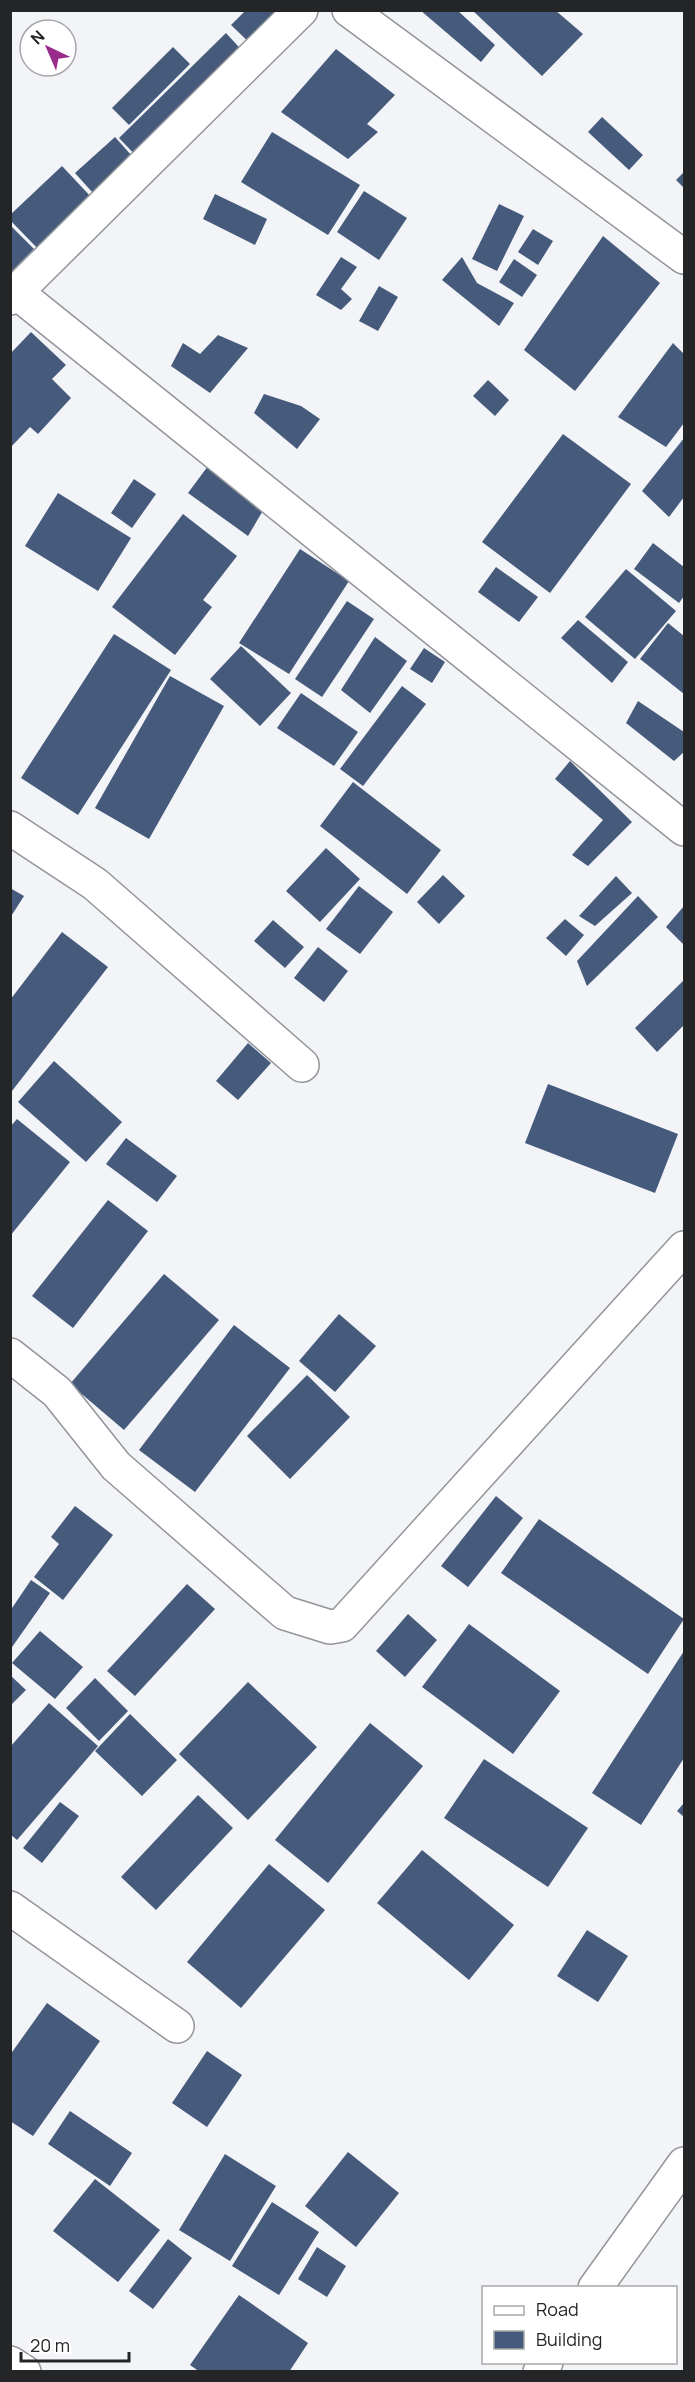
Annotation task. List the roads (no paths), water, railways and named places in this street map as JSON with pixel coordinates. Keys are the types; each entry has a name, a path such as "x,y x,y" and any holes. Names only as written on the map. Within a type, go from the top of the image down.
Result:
{"street":[{"path":"301,10 13,295 536,708 684,829"},
{"path":"349,10 684,257"},
{"path":"10,828 95,884 302,1065"},
{"path":"10,1355 57,1392 116,1466 285,1613 330,1627 342,1625 684,1248"},
{"path":"10,1908 177,2026"},
{"path":"596,2286 684,2164"},
{"path":"10,2363 24,2372"}]}
